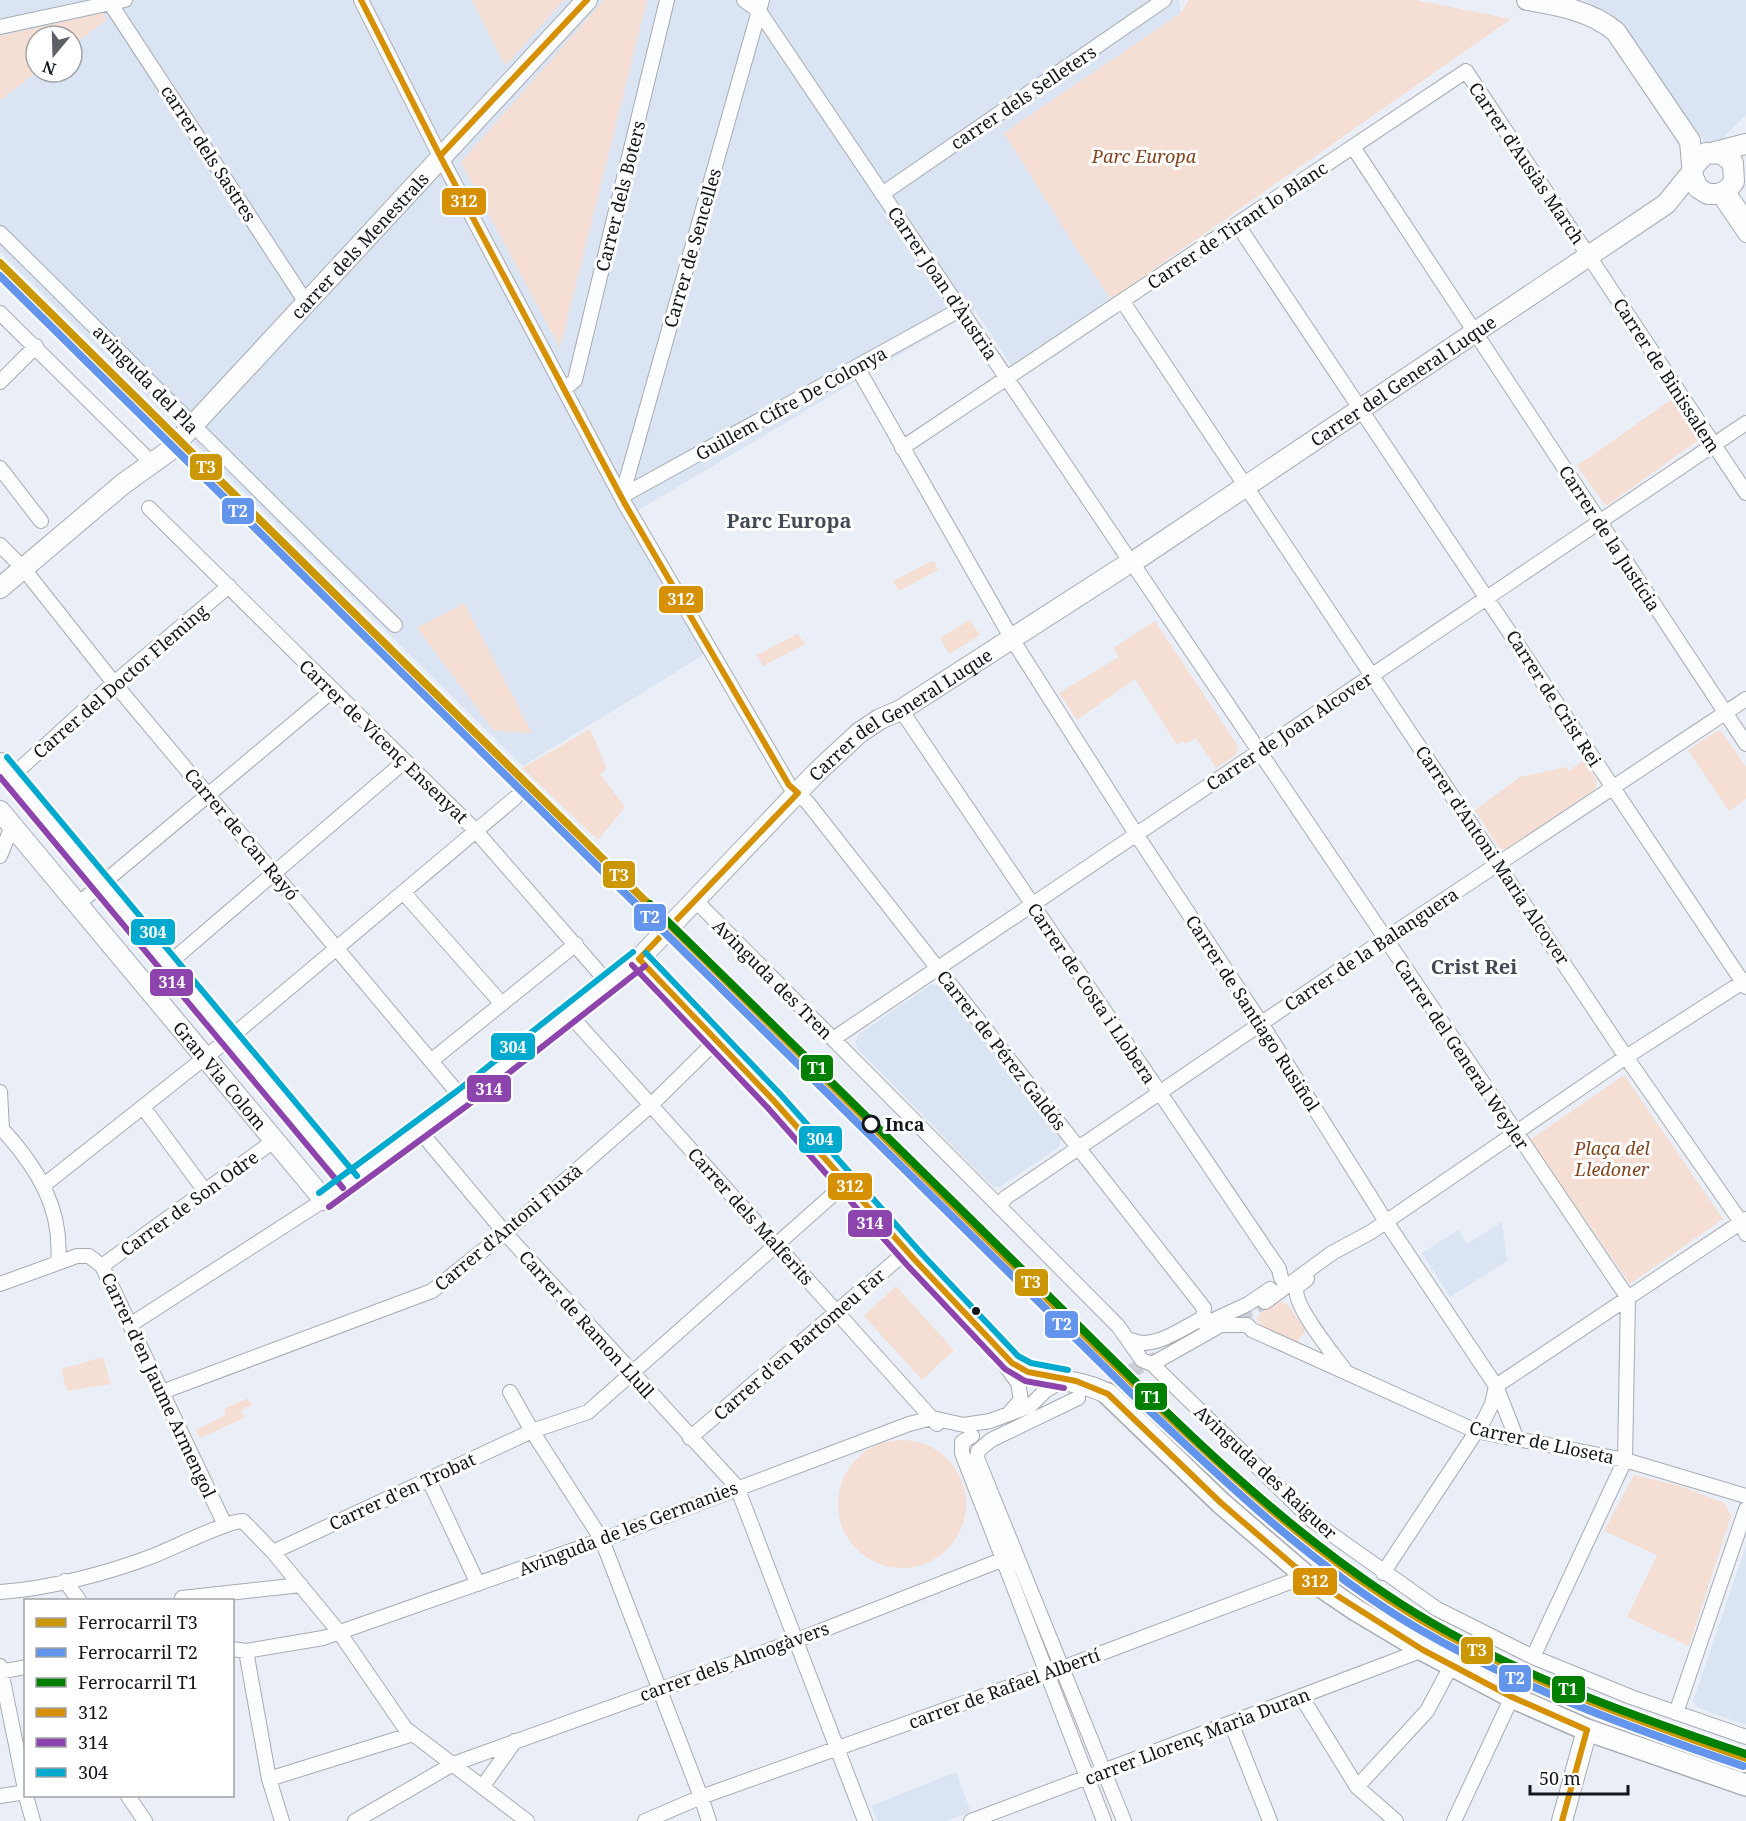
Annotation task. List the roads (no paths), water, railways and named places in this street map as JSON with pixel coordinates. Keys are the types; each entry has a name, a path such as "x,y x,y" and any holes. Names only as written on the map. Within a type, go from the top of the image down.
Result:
{"main road":[{"name":"carrer dels Menestrals","path":"0,588 181,438 587,0"},
{"path":"1527,0 1573,5 1616,32 1690,141 1698,188 1718,193 1734,182 1735,170 1746,144"},
{"path":"1690,141 1728,158 1735,170"},
{"path":"1693,169 1701,156 1746,144"},
{"name":"Carrer del General Luque","path":"324,1200 462,1098 639,959 798,793 859,733 880,719 901,710 1131,562 1666,204 1693,169"},
{"name":"Carrer del General Luque","path":"1666,204 1718,193"},
{"name":"Gran Via Colom","path":"6,769 99,884 168,963 350,1182"},
{"name":"Gran Via Colom","path":"6,818 324,1200"},
{"path":"639,959 717,1040 994,1346 1020,1368 1073,1390 1087,1384 1108,1394 1221,1503 1306,1576 1423,1650 1512,1697 1587,1730 1746,1785"},
{"path":"1562,1821 1587,1730"}],"street":[{"path":"0,27 125,0"},
{"name":"Carrer de Pérez Galdós","path":"361,0 440,156 566,388 621,496 789,785 798,793 937,968 1204,1308 1203,1318 1153,1343 1138,1344 1131,1340"},
{"name":"Carrer dels Boters","path":"566,388 572,385 577,369 667,0"},
{"name":"Carrer Joan d'Àustria","path":"744,0 760,6 882,194 1131,562"},
{"name":"carrer dels Selleters","path":"882,194 1164,0"},
{"name":"carrer dels Sastres","path":"110,3 307,304"},
{"name":"Carrer de Sencelles","path":"621,496 760,6"},
{"name":"Carrer de Tirant lo Blanc","path":"903,448 1466,71"},
{"name":"Carrer d'Ausiàs March","path":"1466,71 1589,256"},
{"name":"Carrer de la Justícia","path":"1353,147 1746,744"},
{"path":"1718,193 1746,218"},
{"path":"1718,193 1746,236"},
{"name":"Carrer de Crist Rei","path":"1237,224 1745,983"},
{"name":"avinguda del Pla","path":"0,233 120,350 181,438 394,625"},
{"name":"Carrer de Binissalem","path":"1589,256 1746,493"},
{"name":"Carrer d'Antoni Maria Alcover","path":"1123,302 1499,863 1626,1057 1744,1225"},
{"name":"Guillem Cifre De Colonya","path":"621,496 961,309"},
{"path":"0,313 152,463"},
{"path":"0,382 36,346"},
{"name":"Carrer de Santiago Rusiñol","path":"857,367 1012,639 1136,834 1261,1023 1385,1220 1496,1386 1516,1437"},
{"name":"Carrer de Joan Alcover","path":"833,1039 1746,423"},
{"path":"0,468 41,521"},
{"name":"Carrer de Vicenç Ensenyat","path":"149,508 475,830 609,984"},
{"name":"Carrer de Can Rayó","path":"0,545 23,568 114,683 338,947 462,1098"},
{"name":"Carrer del General Weyler","path":"1131,562 1515,1134 1628,1298"},
{"name":"Carrer del Doctor Fleming","path":"6,769 114,683 229,586"},
{"path":"78,904 99,884 209,796 332,691"},
{"name":"Carrer de la Balanguera","path":"1001,1205 1005,1198 1261,1023 1746,699"},
{"name":"Carrer de Costa i Llobera","path":"901,710 1279,1269 1281,1278"},
{"path":"168,963 405,761"},
{"path":"45,1185 231,1038 515,798"},
{"path":"0,856 6,818"},
{"path":"403,892 502,1004"},
{"name":"Avinguda des Tren","path":"696,901 1001,1205 1131,1340 1142,1360 1153,1358"},
{"path":"432,1060 576,944"},
{"path":"1345,1371 1313,1326 1296,1296 1297,1287 1361,1242 1385,1220 1626,1057 1745,983"},
{"name":"Carrer dels Malferits","path":"570,1015 932,1418"},
{"name":"Carrer d'Antoni Fluxà","path":"162,1392 432,1291 505,1233 651,1106 717,1040"},
{"path":"1,1093 1,1130 22,1150 45,1185 58,1234 58,1262"},
{"path":"143,1107 205,1191"},
{"name":"Carrer de Ramon Llull","path":"419,1130 505,1233 737,1487"},
{"name":"Carrer de Son Odre","path":"102,1266 275,1140"},
{"path":"631,1373 846,1183"},
{"name":"Carrer del General Luque","path":"130,1325 324,1200"},
{"path":"1153,1358 1248,1304 1281,1278 1350,1232 1369,1222 1385,1220"},
{"path":"1383,1572 1476,1431 1492,1404 1496,1386 1628,1298 1744,1225"},
{"path":"1265,1302 1332,1253 1371,1232"},
{"name":"Carrer d'en Bartomeu Far","path":"690,1438 900,1257 903,1247"},
{"name":"Carrer d'en Jaume Armengol","path":"0,1284 58,1262 84,1256 96,1260 102,1266 225,1525"},
{"path":"1533,1657 1625,1460 1628,1298"},
{"path":"1243,1324 1248,1304"},
{"path":"1153,1358 1221,1325 1243,1324 1345,1371"},
{"path":"1298,1350 1306,1345 1313,1326"},
{"path":"994,1346 1022,1393 1018,1405 1004,1415"},
{"name":"Avinguda des Raiguer","path":"1153,1358 1306,1514 1437,1609 1533,1657 1676,1713 1746,1737"},
{"name":"Carrer de Lloseta","path":"1345,1371 1476,1431 1625,1460 1746,1496"},
{"name":"Carrer d'en Trobat","path":"273,1552 532,1431 588,1412 631,1373"},
{"path":"932,1418 964,1425 990,1421 1029,1406 1055,1383 1073,1390"},
{"path":"1073,1390 1001,1430 972,1436 962,1442 962,1453 1008,1557 1062,1668 1124,1821"},
{"path":"1073,1390 991,1440 978,1451 977,1458 1047,1673 1104,1821"},
{"path":"510,1392 532,1431 602,1540 661,1689 709,1821"},
{"path":"932,1418 946,1430"},
{"name":"Avinguda de les Germanies","path":"239,1650 323,1638 602,1540 737,1487 932,1418"},
{"path":"917,1423 972,1436"},
{"path":"428,1478 478,1584"},
{"path":"737,1487 865,1821"},
{"path":"1676,1713 1746,1509"},
{"path":"0,1592 65,1581 149,1557 238,1521 248,1526 273,1552 339,1632 405,1728 527,1821"},
{"name":"carrer dels Almogàvers","path":"355,1821 453,1764 795,1641 1008,1557"},
{"name":"carrer de Rafael Albertí","path":"645,1821 701,1797 835,1747 1062,1668 1306,1576"},
{"path":"65,1581 78,1599"},
{"path":"182,1599 301,1585"},
{"path":"239,1650 269,1779 282,1821"},
{"name":"carrer Llorenç Maria Duran","path":"971,1821 1423,1650"},
{"path":"1357,1787 1427,1711 1451,1665"},
{"path":"0,1666 6,1728 24,1786"},
{"path":"0,1672 24,1667"},
{"path":"1300,1696 1357,1787 1396,1821"},
{"path":"1454,1821 1512,1697"},
{"path":"1231,1723 1270,1821"},
{"path":"269,1779 413,1734"},
{"path":"483,1786 515,1741"},
{"path":"0,1796 24,1793"},
{"path":"27,1797 33,1821"},
{"path":"129,1797 145,1821"}],"tunnel":[{"path":"1219,1326 1265,1302"},
{"path":"1091,1391 1157,1358"}],"rail line":[{"name":"T3","path":"0,263 1142,1392 1275,1513 1345,1569 1382,1595 1459,1641 1538,1680 1579,1697 1746,1758"},
{"name":"T2","path":"0,276 1136,1398 1270,1521 1341,1578 1378,1604 1456,1650 1577,1705 1743,1766"},
{"name":"T1","path":"650,904 1165,1411 1250,1489 1339,1561 1428,1620 1515,1666 1652,1722 1746,1754"}],"place":[{"name":"Inca","path":"871,1124"}],"district":[{"name":"Parc Europa","path":"789,520"},
{"name":"Crist Rei","path":"1474,966"}],"park label":[{"name":"Plaça del Lledoner","path":"1612,1158"}]}
